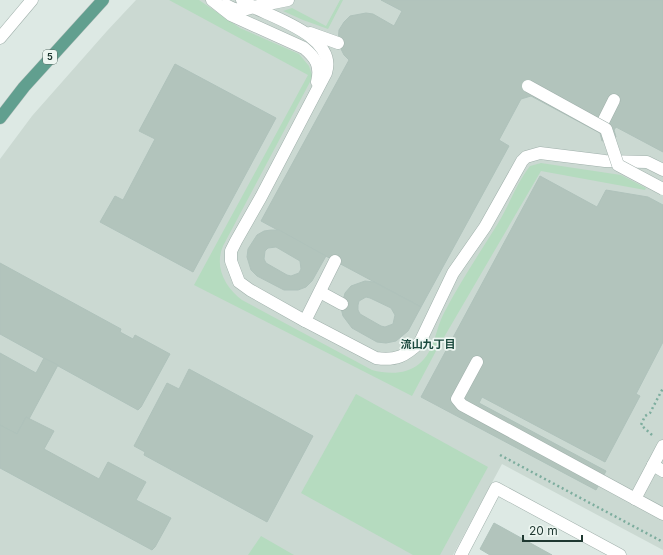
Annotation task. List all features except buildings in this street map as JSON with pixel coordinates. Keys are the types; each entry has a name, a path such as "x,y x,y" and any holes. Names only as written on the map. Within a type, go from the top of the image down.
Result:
{"main road":[{"name":"5","path":"0,118 24,87 103,0"}],"street":[{"path":"0,38 32,0"},
{"path":"212,0 231,15 304,48 313,55 318,64 320,73 315,93"},
{"path":"220,0 237,10 244,10 288,0"},
{"path":"242,0 299,30 338,43"},
{"path":"299,30 322,47 327,56 328,65 326,73 261,197 236,241 232,251 231,261 239,282 250,290 376,358 388,360 400,358 411,351 420,342 453,273 485,227 518,166 526,157 540,152 605,161 647,162 663,170"},
{"path":"528,86 606,129 618,165 663,189"},
{"path":"601,126 614,100"},
{"path":"305,321 335,261"},
{"path":"320,292 342,304"},
{"path":"477,362 457,399 462,405 663,514"},
{"path":"634,499 658,468 659,442"},
{"path":"461,555 496,488 620,555"}],"path":[{"path":"659,442 640,425 645,416 650,412 663,388"},
{"path":"500,455 663,542"}],"shaded area":[{"path":"136,0 663,0 663,550 502,464 453,555 0,555 0,159 32,116"}],"green space":[{"path":"169,0 199,0 240,28 299,54 309,66 312,75 311,80 223,246 220,261 221,269 226,283 242,300 372,370 390,373 402,372 414,368 424,359 432,347 441,320 450,302 501,218 530,166 541,163 621,175 646,188 645,190 541,171 436,351 412,396 194,285 308,75"},
{"path":"340,0 343,0 328,29 283,11 292,8 326,26"},
{"path":"356,394 488,467 440,555 413,555 301,493"},
{"path":"261,536 294,555 248,555"}],"district":[{"name":"流山九丁目","path":"428,344"}]}
